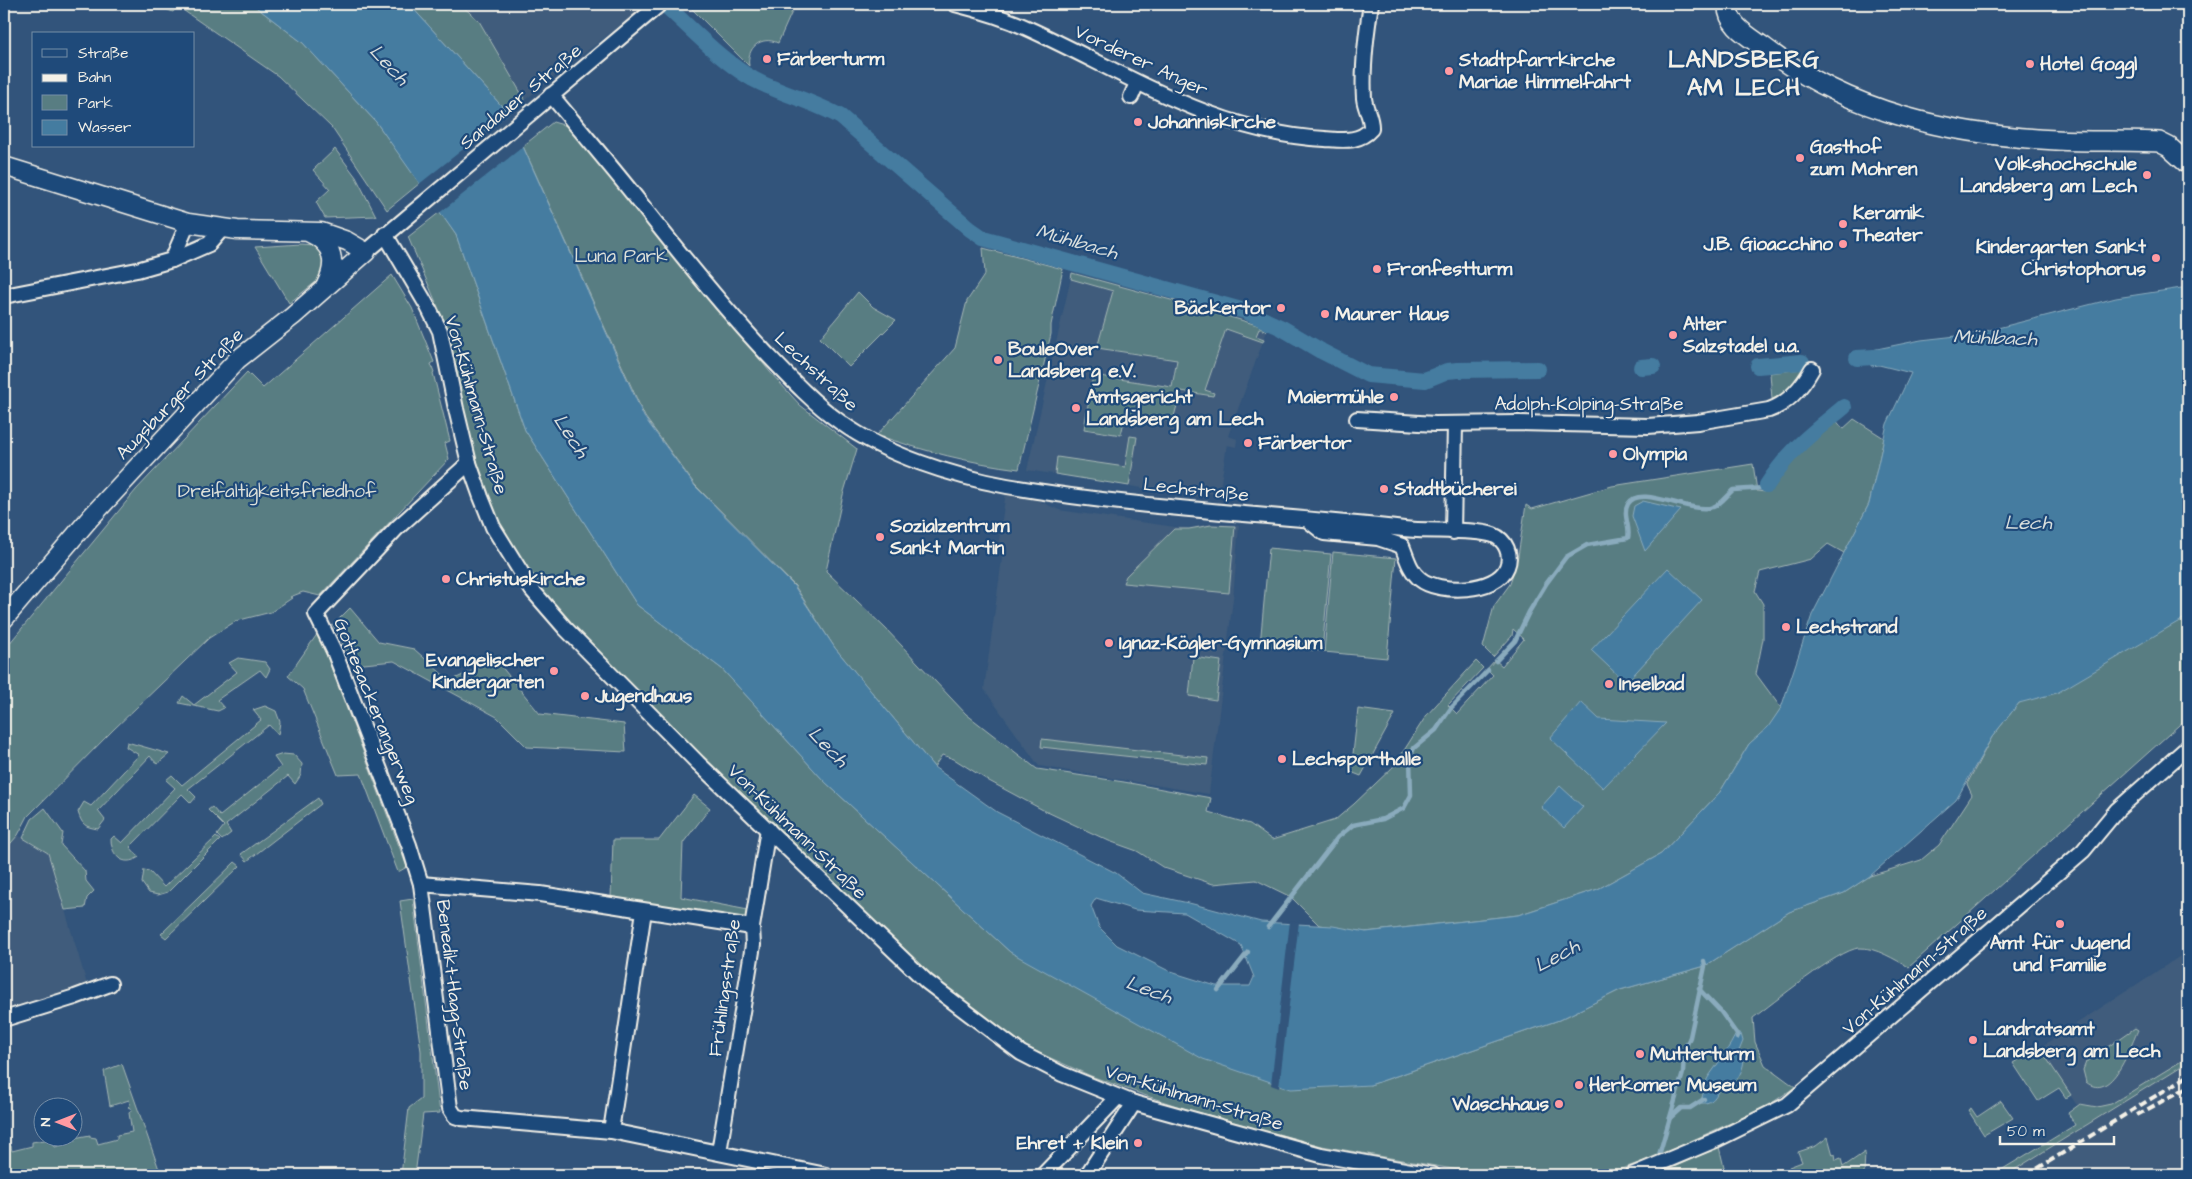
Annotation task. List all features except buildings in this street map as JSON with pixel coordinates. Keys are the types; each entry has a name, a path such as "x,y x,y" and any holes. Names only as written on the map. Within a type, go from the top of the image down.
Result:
{"main road":[{"path":"1728,4 1728,12 1735,24 1771,52 1822,84 1866,105 1953,130 2057,140 2159,142 2188,164"}],"street":[{"name":"Sandauer Straße","path":"401,221 660,4"},
{"name":"Vorderer Anger","path":"955,4 1023,26 1137,83 1228,121 1279,134 1350,140 1364,136 1371,129 1364,101 1365,48 1371,4"},
{"path":"1131,96 1137,83"},
{"name":"Lechstraße","path":"552,95 731,315 809,396 840,422 868,439 922,464 1007,486 1159,506 1485,534 1501,540 1508,555 1506,568 1499,578 1474,588 1457,588 1429,584 1423,582 1413,572 1402,546 1378,538 1324,533 1309,520"},
{"path":"4,166 188,223 222,228 321,232 337,237 366,252"},
{"name":"Augsburger Straße","path":"4,619 98,510 237,360 293,316 401,221"},
{"path":"172,260 188,223"},
{"path":"4,296 137,270 172,260 208,244 222,228"},
{"path":"305,231 317,236 333,253 334,265 325,287"},
{"name":"Von-Kühlmann-Straße","path":"385,234 440,331 469,463 493,527 532,590 618,684 936,990 1021,1053 1062,1074 1134,1103 1321,1155 1433,1175"},
{"name":"Adolph-Kolping-Straße","path":"1357,420 1435,424 1648,426 1756,413 1778,407 1798,390 1812,369"},
{"path":"1453,532 1455,424"},
{"name":"Gottesackerangerweg","path":"421,884 409,845 334,651 316,614 397,528 469,463"},
{"name":"Von-Kühlmann-Straße","path":"1632,1175 1734,1131 1787,1104 2082,851 2117,810 2188,747"},
{"name":"Frühlingsstraße","path":"719,1152 753,945 752,927 768,829"},
{"name":"Benedikt-Hagg-Straße","path":"752,927 540,894 421,884 450,1108 455,1116 461,1118 611,1130 826,1175"},
{"path":"611,1130 644,911"},
{"path":"4,1019 110,984"},
{"path":"1043,1175 1118,1096"},
{"path":"1087,1175 1134,1103"}],"shaded area":[{"path":"460,4 647,4 525,100 479,21"},
{"path":"1072,273 1204,309 1257,325 1267,331 1228,436 1237,439 1236,447 1227,445 1219,495 1207,493 1206,498 1027,470"},
{"name":"Ignaz-Kögler-Gymnasium","path":"1006,492 1028,496 1059,510 1175,527 1189,528 1211,524 1239,525 1233,599 1209,794 1039,766 984,689 1002,559 999,540"},
{"path":"18,835 48,853 87,984 4,1012 4,851"},
{"path":"2188,951 2188,1175 2006,1175 2096,1119 2097,1107 2076,1104 2039,1048"}],"green space":[{"path":"153,4 252,4 303,43 376,122 420,183 387,210 332,128 278,76 177,6 173,12"},
{"path":"409,4 460,4 479,21 525,100 508,113"},
{"path":"688,5 795,5 778,43 766,41 756,45 750,54 749,66"},
{"name":"Luna Park","path":"553,122 567,126 585,143 770,372 800,405 857,449 843,495 826,571 886,629 966,714 1037,769 1211,798 1208,812 1250,824 1272,840 1335,820 1394,766 1426,716 1476,661 1483,668 1448,705 1457,714 1493,675 1487,669 1495,660 1502,666 1524,639 1513,629 1512,636 1493,657 1483,647 1494,606 1510,584 1518,556 1526,505 1532,509 1612,486 1753,464 1757,491 1765,492 1784,462 1800,444 1835,419 1843,429 1854,419 1884,438 1869,504 1844,553 1828,544 1811,559 1760,572 1755,591 1763,604 1763,639 1756,674 1781,708 1769,727 1749,744 1720,792 1661,854 1598,889 1518,915 1365,932 1319,925 1291,897 1256,880 1213,884 1164,868 1137,851 1109,841 1043,810 989,781 954,759 942,755 934,767 835,648 795,586 695,485 645,417 523,146"},
{"path":"335,149 356,177 376,216 325,218 316,202 330,189 313,170"},
{"path":"440,212 456,235 525,430 637,605 722,669 824,781 1010,952 1370,1085 1559,1020 1620,990 1705,966 1789,912 1844,893 1870,876 1921,860 1939,845 1972,795 1967,784 1992,737 2019,703 2145,640 2188,616 2188,717 1909,967 1885,954 1865,948 1849,951 1822,967 1753,1018 1755,1042 1765,1065 1795,1087 1766,1107 1653,1158 1597,1175 1487,1175 1322,1146 1183,1108 1091,1076 1026,1047 977,1009 934,982 701,760 571,628 512,552 486,500 452,377 447,328 408,237"},
{"path":"301,244 324,246 326,274 289,303 255,247"},
{"path":"983,248 1063,269 1051,325 1051,334 1019,469 947,456 877,435 955,348 967,301 985,274"},
{"path":"1072,273 1204,309 1257,325 1267,331 1259,329 1256,336 1264,339 1263,342 1226,329 1205,390 1214,393 1213,396 1181,391 1173,420 1124,421 1121,435 1084,429 1093,375 1172,387 1177,360 1097,348 1113,291 1071,279"},
{"name":"Dreifaltigkeitsfriedhof","path":"392,275 412,308 434,362 431,364 450,441 445,443 449,459 320,596 303,592 290,597 292,598 271,612 236,621 209,638 113,730 28,816 18,835 4,851 4,650 136,490 247,372 263,388"},
{"path":"858,292 873,307 896,320 849,367 820,338"},
{"path":"1802,369 1790,387 1772,399 1770,373"},
{"path":"1130,436 1137,437 1129,486 1055,474 1057,457 1125,467"},
{"path":"1211,525 1235,526 1229,593 1123,583 1126,576 1174,529 1189,529"},
{"path":"1269,548 1331,554 1322,651 1260,645"},
{"path":"1333,552 1396,558 1387,658 1324,652"},
{"path":"350,608 379,642 414,649 450,681 496,660 540,714 624,724 626,752 527,747 497,717 394,661 354,665 333,625"},
{"path":"318,633 407,867 398,872 361,774 338,775 303,689 288,676"},
{"path":"1193,657 1221,661 1216,700 1189,696"},
{"path":"238,658 265,662 270,669 266,677 260,670 217,700 224,708 218,711 179,703 183,696 194,705 237,672 229,663"},
{"path":"265,706 276,711 280,722 278,735 269,725 188,789 196,797 191,803 182,794 130,847 139,857 128,861 119,858 113,850 111,839 114,836 122,843 175,788 166,780 172,775 182,785 261,720 253,710"},
{"path":"1358,709 1395,714 1361,776 1351,772"},
{"path":"1042,739 1208,758 1207,765 1041,747"},
{"path":"127,742 169,754 157,764 150,756 98,811 105,820 98,829 87,826 81,820 78,812 84,802 91,806 139,755 126,747"},
{"path":"283,754 294,755 302,764 301,775 295,784 288,776 226,825 231,833 222,840 217,835 224,826 208,810 212,807 220,816 281,767 274,757"},
{"path":"694,795 710,808 683,843 681,897 748,910 747,920 611,898 613,840 659,840"},
{"path":"318,798 321,804 247,861 241,854"},
{"path":"45,808 63,833 61,845 85,871 86,881 94,891 87,898 85,908 65,910 48,853 23,838 32,819"},
{"path":"216,837 220,840 168,892 158,895 149,893 142,883 144,870 149,871 164,887"},
{"path":"235,862 240,866 166,938 161,934"},
{"path":"413,899 440,1113 423,1114 415,1175 401,1175 409,1108 421,1099 421,1051 400,901"},
{"path":"2135,1028 2138,1030 2130,1048 2119,1070 2112,1079 2104,1085 2095,1086 2086,1082 2083,1070 2086,1062"},
{"path":"2039,1047 2071,1095 2066,1098 2059,1088 2038,1101 2013,1063"},
{"path":"2188,1057 2188,1062 2006,1175 1993,1175 2075,1125 2068,1113 2080,1104 2097,1107 2111,1104"},
{"path":"122,1064 161,1175 4,1175 4,1144 11,1146 12,1151 32,1146 82,1146 82,1136 90,1135 90,1137 96,1138 98,1144 117,1139 117,1135 132,1132 129,1113 132,1109 128,1107 130,1105 129,1100 110,1106 104,1071"},
{"path":"2001,1101 2013,1118 1984,1135 1968,1110 1971,1108 1977,1117"},
{"path":"1828,1137 1833,1155 1835,1154 1836,1160 1841,1158 1843,1167 1865,1152 1864,1175 1791,1175 1789,1167 1802,1162 1798,1152 1816,1146"},
{"path":"1719,1147 1726,1175 1656,1175"}],"water":[{"name":"Lech","path":"252,4 409,4 508,113 644,417 695,486 794,586 835,648 934,767 997,812 1116,873 1142,893 1261,922 1333,926 1366,932 1518,915 1598,889 1661,854 1720,792 1749,744 1768,727 1781,708 1812,615 1869,504 1887,424 1911,373 1879,365 1871,366 1872,350 1921,340 1974,334 2116,298 2188,287 2188,616 2057,693 2019,703 1992,737 1956,800 1870,876 1844,893 1789,912 1705,966 1620,990 1559,1020 1370,1085 1291,1089 1203,1059 1010,952 824,781 722,669 637,605 525,430 456,235 376,122 303,43","holes":["1096,898 1135,910 1185,913 1241,945 1254,977 1250,986 1216,986 1171,972 1117,945 1099,927 1091,906"]},
{"path":"1643,501 1681,510 1645,551 1632,516 1634,506"},
{"path":"1668,568 1702,600 1626,683 1591,650"},
{"path":"1581,702 1599,719 1666,723 1603,788 1550,738"},
{"path":"1560,786 1583,807 1564,828 1541,807"},
{"path":"1737,1032 1741,1034 1743,1041 1739,1051 1744,1054 1741,1072 1735,1082 1719,1089 1712,1100 1707,1103 1700,1103 1707,1079"}],"pier":[{"path":"510,112 525,145 438,214 418,185"},
{"path":"1290,921 1299,922 1279,1088 1271,1085"}],"waterway":[{"name":"Mühlbach","path":"664,4 718,54 753,79 841,117 970,229 983,238 1245,311 1282,328 1368,375 1425,380 1447,371 1538,369"},
{"name":"Mühlbach","path":"1857,358 1891,356"},
{"name":"Mühlbach","path":"1758,366 1802,362"},
{"name":"Mühlbach","path":"1641,367 1653,366"},
{"path":"1767,485 1784,461 1811,434 1844,407"},
{"path":"1496,661 1515,641 1529,612 1546,584 1566,557 1587,545 1628,538 1626,508 1634,498 1654,498 1704,508 1716,506 1733,490 1764,488 1767,485"},
{"path":"1268,927 1338,837 1353,825 1383,819 1404,808 1411,795 1410,758 1414,748 1436,730 1451,708 1488,670"},
{"path":"1218,990 1248,952"},
{"path":"1657,1162 1683,1073 1684,1051 1690,1037 1705,966 1704,961"},
{"path":"1699,989 1721,1012 1738,1036 1737,1038"},
{"path":"1670,1118 1681,1108 1690,1108 1704,1099"}],"railway":[{"path":"2027,1175 2188,1076"},
{"path":"2137,1115 2188,1087"}],"place":[{"name":"Färberturm","path":"767,59"},
{"name":"Hotel Goggl","path":"2030,64"},
{"name":"Stadtpfarrkirche Mariae Himmelfahrt","path":"1449,71"},
{"name":"Johanniskirche","path":"1138,122"},
{"name":"Gasthof zum Mohren","path":"1800,158"},
{"name":"Volkshochschule Landsberg am Lech","path":"2147,175"},
{"name":"Keramik Theater","path":"1843,224"},
{"name":"J.B. Gioacchino","path":"1843,244"},
{"name":"Kindergarten Sankt Christophorus","path":"2156,258"},
{"name":"Fronfestturm","path":"1377,269"},
{"name":"Bäckertor","path":"1281,308"},
{"name":"Maurer Haus","path":"1325,314"},
{"name":"Alter Salzstadel u.a.","path":"1673,335"},
{"name":"BouleOver Landsberg e.V.","path":"998,360"},
{"name":"Maiermühle","path":"1394,397"},
{"name":"Amtsgericht Landsberg am Lech","path":"1076,408"},
{"name":"Färbertor","path":"1248,443"},
{"name":"Olympia","path":"1613,454"},
{"name":"Stadtbücherei","path":"1384,489"},
{"name":"Sozialzentrum Sankt Martin","path":"880,537"},
{"name":"Christuskirche","path":"446,579"},
{"name":"Lechstrand","path":"1786,627"},
{"name":"Ignaz-Kögler-Gymnasium","path":"1109,643"},
{"name":"Evangelischer Kindergarten","path":"554,671"},
{"name":"Inselbad","path":"1609,684"},
{"name":"Jugendhaus","path":"585,696"},
{"name":"Lechsporthalle","path":"1282,759"},
{"name":"Amt für Jugend und Familie","path":"2060,924"},
{"name":"Landratsamt Landsberg am Lech","path":"1973,1040"},
{"name":"Mutterturm","path":"1640,1054"},
{"name":"Herkomer Museum","path":"1579,1085"},
{"name":"Waschhaus","path":"1559,1104"},
{"name":"Ehret + Klein","path":"1138,1143"}],"district":[{"name":"LANDSBERG AM LECH","path":"1744,74"}]}
